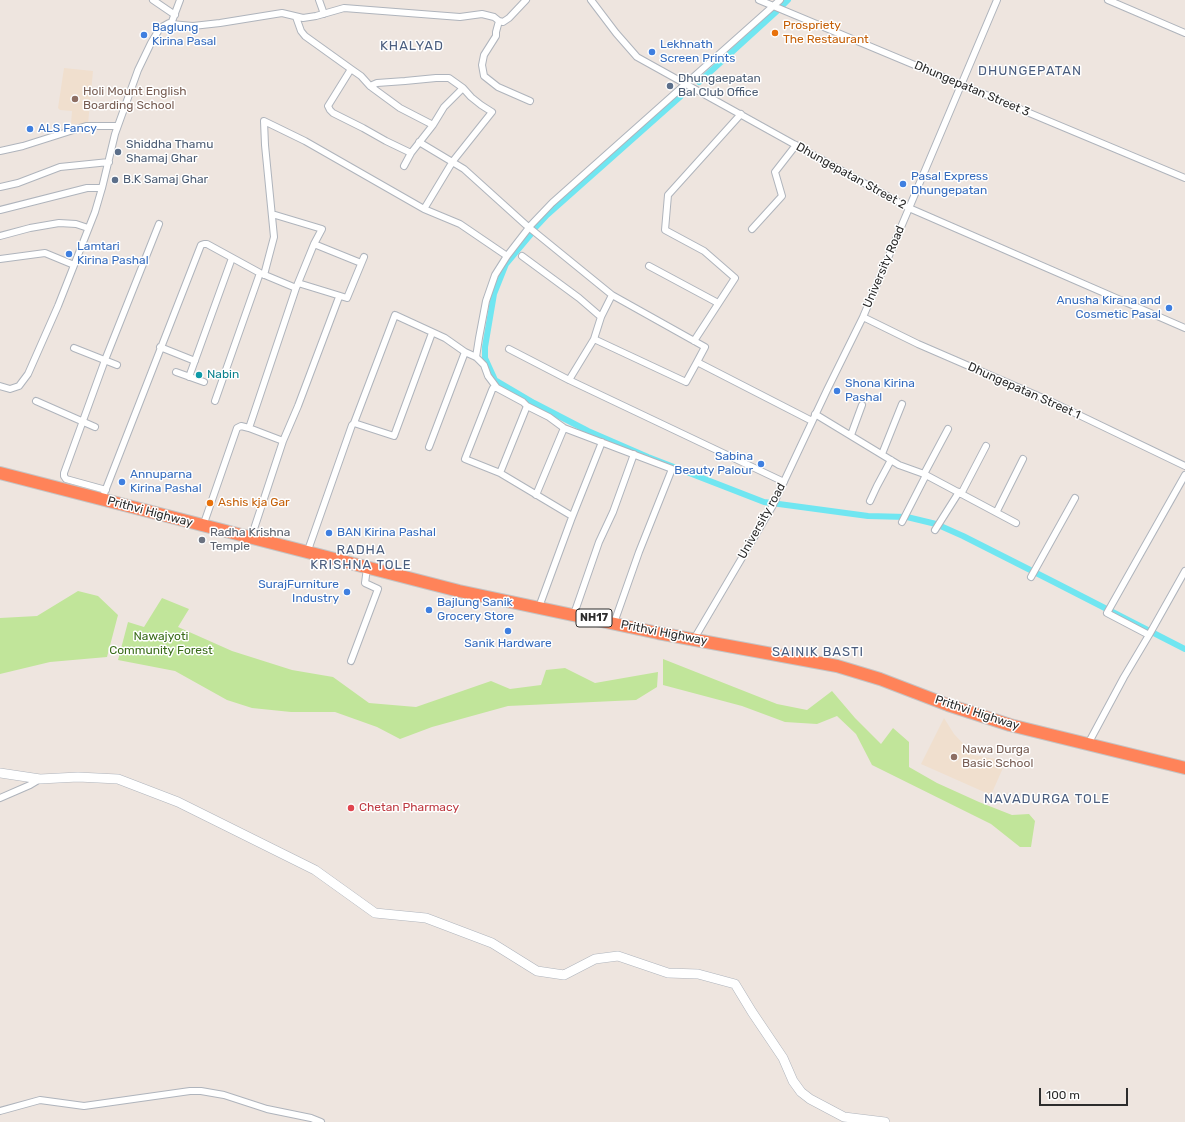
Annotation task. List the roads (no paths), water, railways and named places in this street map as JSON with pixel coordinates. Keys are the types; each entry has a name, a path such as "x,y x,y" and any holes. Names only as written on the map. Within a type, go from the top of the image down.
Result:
{"highway":[{"name":"Prithvi Highway","path":"0,473 104,495 203,526 459,591 574,614 658,633 694,638 837,666 880,679 948,705 1002,722 1185,768"}],"street":[{"path":"153,0 175,15"},
{"path":"171,24 180,0"},
{"path":"319,0 321,15"},
{"path":"0,386 10,389 19,386 28,374 58,306 95,212 117,126 138,70 160,28 169,23 193,26 282,13 303,18 321,15 344,8 460,17 482,14 494,17 503,22 509,18 526,0"},
{"name":"Dhungepatan Street 2","path":"591,0 616,33 637,57 909,208 1185,328"},
{"name":"Dhungepatan Street 3","path":"759,0 1185,178"},
{"path":"476,357 486,300 495,275 529,227 552,203 780,0"},
{"name":"University Road","path":"822,399 863,317 997,0"},
{"path":"1108,0 1185,33"},
{"path":"296,17 301,31 305,36 361,76 370,86 400,108 433,125"},
{"path":"499,21 496,36 484,55 482,65 484,76 498,87 530,101"},
{"path":"351,69 328,106 330,110 386,142 411,153"},
{"path":"370,86 377,83 449,78 463,88 471,97 492,112 453,162 424,209"},
{"path":"404,166 411,153 433,125 444,107 463,88"},
{"path":"694,340 735,278 704,251 665,230 668,195 741,114"},
{"path":"215,401 262,274 274,237 265,153 264,121 305,141 424,209 460,224 507,256"},
{"path":"0,151 23,146 86,126 117,126"},
{"path":"419,142 464,169 529,227 612,295 705,347 686,382 594,339"},
{"path":"752,229 782,196 775,172 796,145"},
{"path":"0,187 18,183 60,168 109,162"},
{"path":"0,210 87,188 102,188"},
{"path":"248,428 297,285 322,229 272,214"},
{"path":"0,236 30,228 59,223 76,224 88,228"},
{"path":"159,224 105,360 64,476 66,479 104,495 200,247 207,244 262,274 347,298 362,260 314,244"},
{"path":"0,259 45,253 74,265"},
{"path":"522,256 580,298 601,317"},
{"path":"189,377 232,258"},
{"path":"649,266 718,303"},
{"path":"569,380 594,339 601,317 612,295"},
{"path":"251,538 283,441 298,406 338,296"},
{"path":"307,553 352,425 395,315 445,338 465,352 476,357 484,365 488,376 497,388 549,417 564,428 672,469 639,552 614,623"},
{"name":"Dhungepatan Street 1","path":"863,317 918,344 1052,402 1185,466"},
{"path":"354,423 394,436 432,332"},
{"path":"74,348 117,364"},
{"path":"160,348 195,361"},
{"path":"509,349 569,380 784,482"},
{"path":"429,447 465,352"},
{"path":"697,362 812,421"},
{"path":"176,372 204,382"},
{"path":"497,388 493,388 492,390 465,459 500,473 572,516"},
{"name":"University road","path":"694,638 772,507 822,399"},
{"path":"36,401 95,427"},
{"path":"882,454 902,404"},
{"path":"851,435 862,405"},
{"path":"500,473 527,406"},
{"path":"815,414 899,465 925,475 997,511 1016,523"},
{"path":"203,526 237,428 241,426 283,441"},
{"path":"536,495 564,428"},
{"path":"902,522 948,429"},
{"path":"539,607 572,516 602,442"},
{"path":"935,530 960,493 986,446"},
{"path":"574,614 634,454"},
{"path":"997,511 1023,459"},
{"path":"870,501 891,460"},
{"path":"1149,635 1107,613 1185,475"},
{"path":"1031,577 1075,498"},
{"path":"351,661 378,589 365,583 367,568"},
{"path":"1088,744 1124,677 1185,571"},
{"path":"0,773 40,779 78,777 118,779 178,802 315,870 375,913 426,918 492,943 537,971 564,975 595,958 618,956 668,973 698,974 735,984 783,1058 793,1081 801,1092 810,1099 844,1117 885,1122"},
{"path":"0,798 40,779"},
{"path":"0,1111 40,1100 84,1106 190,1091 201,1091 224,1095 268,1109 311,1118 321,1122"}],"waterway":[{"path":"781,7 788,0"},
{"path":"699,82 777,11"},
{"path":"534,229 547,215 690,88"},
{"path":"531,234 506,264 494,294 485,347 485,358 495,380 534,403 588,431 648,457 764,502 868,516 907,517 936,524 963,536 1185,649"}],"place":[{"name":"Prospriety The Restaurant","path":"775,33"},
{"name":"Baglung Kirina Pasal","path":"144,35"},
{"name":"Lekhnath Screen Prints","path":"652,52"},
{"name":"Dhungaepatan Bal Club Office","path":"670,86"},
{"name":"Holi Mount English Boarding School","path":"75,99"},
{"name":"ALS Fancy","path":"30,129"},
{"name":"Shiddha Thamu Shamaj Ghar","path":"118,152"},
{"name":"B.K Samaj Ghar","path":"115,180"},
{"name":"Pasal Express Dhungepatan","path":"903,184"},
{"name":"Lamtari Kirina Pashal","path":"69,254"},
{"name":"Anusha Kirana and Cosmetic Pasal","path":"1169,308"},
{"name":"Nabin","path":"199,375"},
{"name":"Shona Kirina Pashal","path":"837,391"},
{"name":"Sabina Beauty Palour","path":"761,464"},
{"name":"Annuparna Kirina Pashal","path":"122,482"},
{"name":"Ashis kja Gar","path":"210,503"},
{"name":"BAN Kirina Pashal","path":"329,533"},
{"name":"Radha Krishna Temple","path":"202,540"},
{"name":"SurajFurniture Industry","path":"347,592"},
{"name":"Bajlung Sanik Grocery Store","path":"429,610"},
{"name":"Sanik Hardware","path":"508,631"},
{"name":"Nawa Durga Basic School","path":"954,757"},
{"name":"Chetan Pharmacy","path":"351,808"}],"district":[{"name":"KHALYAD","path":"412,46"},
{"name":"DHUNGEPATAN","path":"1030,71"},
{"name":"RADHA KRISHNA TOLE","path":"361,558"},
{"name":"SAINIK BASTI","path":"818,652"},
{"name":"NAVADURGA TOLE","path":"1047,799"}],"park label":[{"name":"Nawajyoti Community Forest","path":"161,644"}]}
